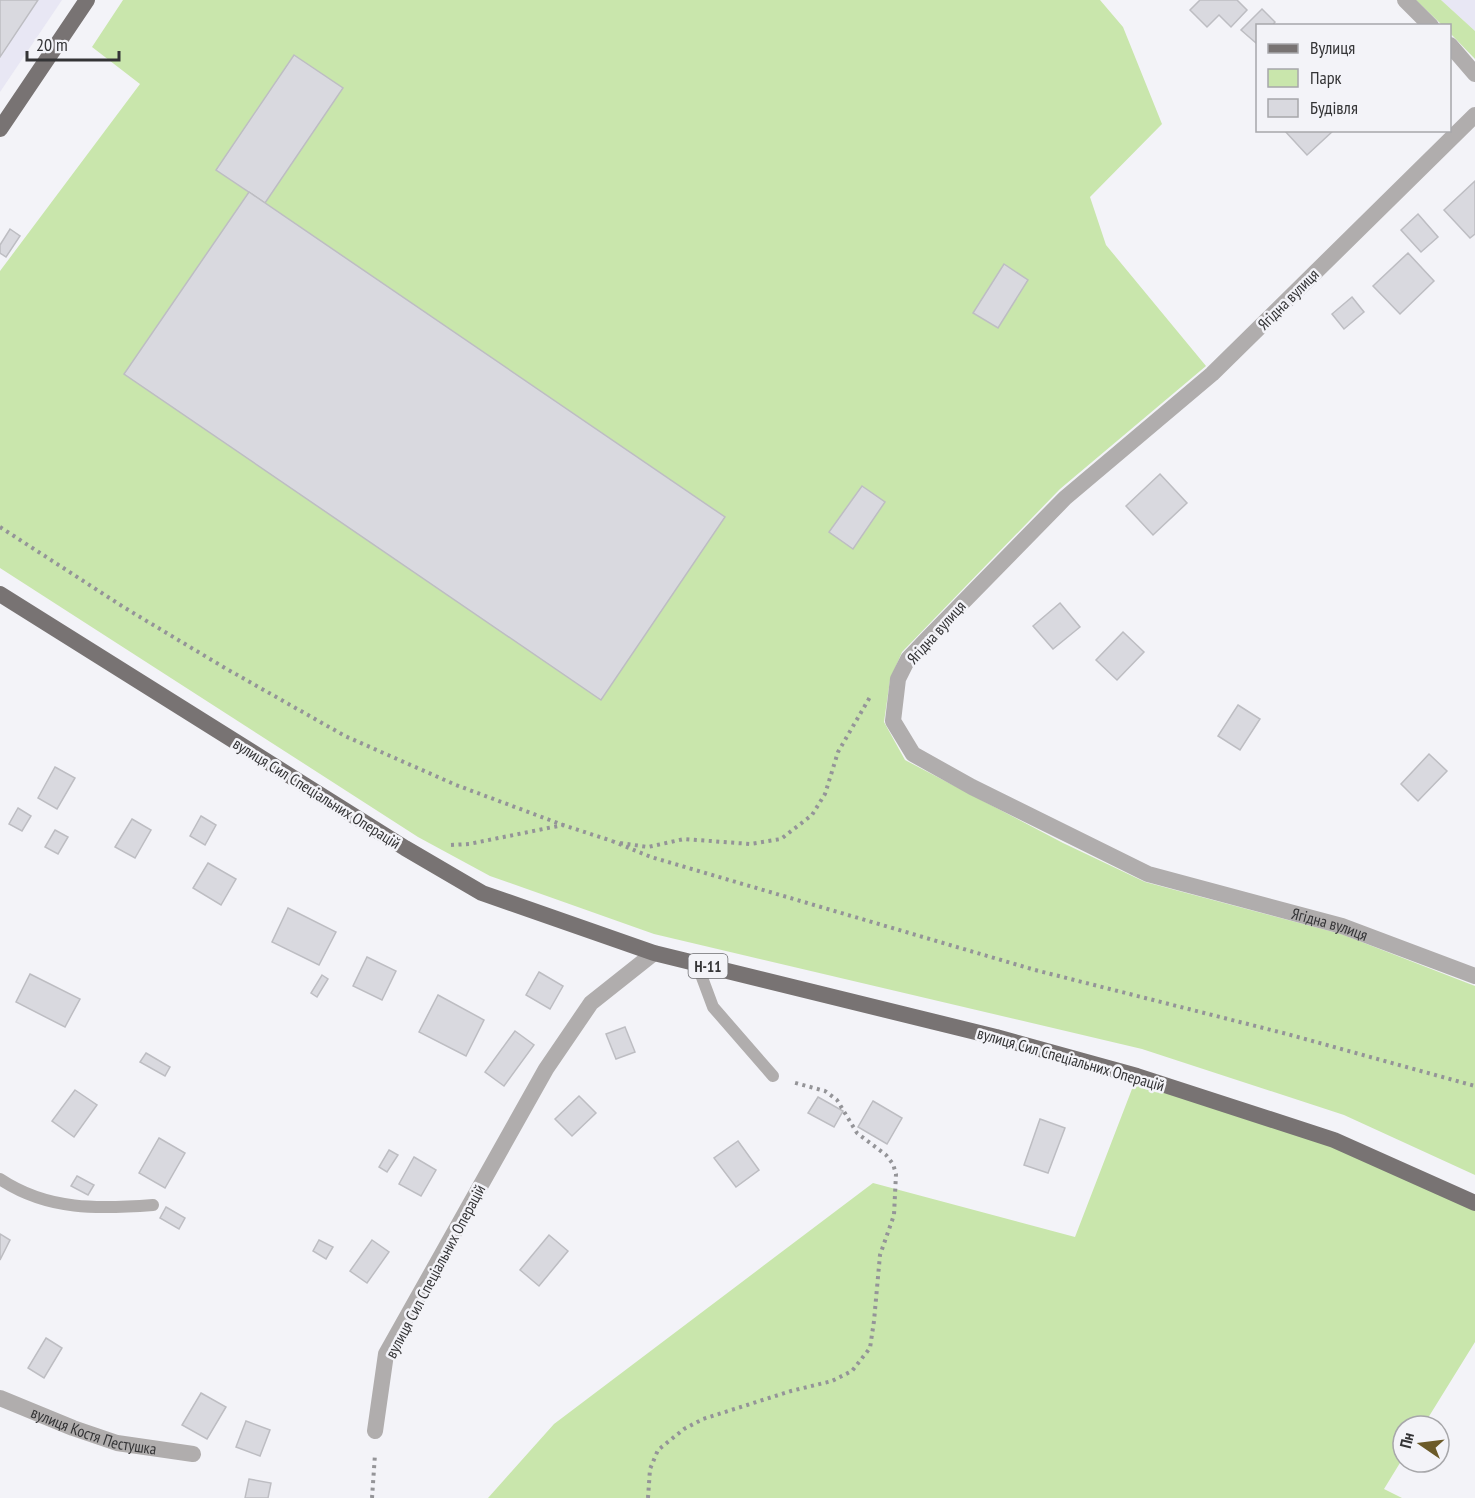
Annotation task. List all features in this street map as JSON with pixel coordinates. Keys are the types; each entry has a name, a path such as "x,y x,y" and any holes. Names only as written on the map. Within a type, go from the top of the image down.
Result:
{"main road":[{"path":"0,129 87,0"},
{"name":"вулиця Сил Спеціальних Операцій","path":"0,594 405,849 482,892 654,953 996,1037 1137,1076 1334,1140 1475,1203"}],"street":[{"path":"1405,0 1429,24"},
{"path":"1451,47 1475,74"},
{"name":"Ягідна вулиця","path":"1475,115 1212,374 1065,498 925,640 908,658 898,679 893,721 913,754 972,787 1148,874 1342,926 1475,976"},
{"name":"вулиця Сил Спеціальних Операцій","path":"375,1431 386,1353 546,1069 591,1003 654,953"},
{"name":"вулиця Костя Пестушка","path":"0,1398 117,1443 193,1454"}],"lane":[{"path":"697,964 713,1007 773,1076"},
{"path":"0,1179 41,1199 75,1207 114,1208 153,1205"}],"path":[{"path":"0,526 126,608 225,668 345,736 456,785 651,857 1035,970 1475,1086"},
{"path":"612,841 648,847 684,839 750,844 781,839 812,816 825,794 838,752 871,696"},
{"path":"448,846 469,844 563,825"},
{"path":"648,1498 650,1469 658,1450 684,1429 703,1419 791,1391 832,1381 852,1371 870,1348 880,1255 894,1215 896,1174 893,1164 886,1155 857,1133 837,1100 825,1091 773,1076"},
{"path":"372,1498 375,1431"}],"shaded area":[{"path":"0,0 62,0 0,92"},
{"path":"1441,0 1475,0 1475,31"}],"green space":[{"path":"123,0 1100,0 1123,27 1162,124 1090,197 1106,245 1206,366 1060,489 902,652 890,680 884,722 905,760 1063,843 1145,882 1341,934 1475,986 1475,1175 1344,1115 1142,1049 654,934 490,876 418,837 0,568 0,271 140,84 92,47"},
{"path":"1416,0 1441,0 1475,31 1475,59 1451,34 1451,24 1441,24"},
{"path":"1137,1076 1334,1140 1475,1203 1475,1342 1430,1414 1391,1414 1391,1474 1393,1474 1384,1489 1402,1498 488,1498 554,1424 873,1183 1075,1237"}],"building":[{"path":"0,0 38,0 0,57"},
{"path":"1200,0 1237,0 1247,10 1231,27 1219,15 1207,27 1190,10"},
{"path":"1262,9 1275,22 1274,24 1256,24 1256,43 1241,30"},
{"path":"294,55 343,88 265,203 216,170"},
{"path":"1286,132 1332,132 1307,155"},
{"path":"1475,181 1475,234 1470,238 1444,210"},
{"path":"249,192 725,517 601,700 124,374"},
{"path":"1418,214 1438,237 1421,252 1401,230"},
{"path":"10,229 20,236 6,257 0,253 0,245"},
{"path":"1408,253 1434,281 1400,314 1373,286"},
{"path":"1004,264 1028,280 998,328 973,313"},
{"path":"1352,297 1364,312 1344,329 1332,314"},
{"path":"1160,474 1187,503 1153,535 1126,506"},
{"path":"862,486 885,502 853,549 829,532"},
{"path":"1060,603 1080,627 1053,649 1033,626"},
{"path":"1123,632 1144,652 1117,680 1096,660"},
{"path":"1238,705 1260,719 1240,750 1218,736"},
{"path":"1429,754 1447,771 1418,801 1401,784"},
{"path":"55,767 75,778 57,809 38,798"},
{"path":"18,808 31,816 22,831 9,824"},
{"path":"201,816 216,825 205,845 190,836"},
{"path":"132,819 151,830 135,858 115,847"},
{"path":"55,830 68,837 58,854 45,847"},
{"path":"208,863 236,879 221,905 193,888"},
{"path":"288,908 336,932 319,965 272,942"},
{"path":"367,957 396,971 382,1000 353,986"},
{"path":"539,972 563,986 550,1009 526,995"},
{"path":"30,974 80,999 65,1027 16,1002"},
{"path":"322,975 328,979 317,997 311,993"},
{"path":"438,995 484,1020 466,1056 419,1032"},
{"path":"625,1027 635,1052 616,1059 606,1034"},
{"path":"515,1031 534,1045 504,1086 485,1072"},
{"path":"146,1053 170,1067 165,1076 140,1062"},
{"path":"75,1090 97,1105 74,1137 52,1121"},
{"path":"579,1096 596,1113 572,1136 555,1119"},
{"path":"818,1097 843,1111 834,1127 808,1113"},
{"path":"873,1101 902,1118 887,1144 858,1127"},
{"path":"1040,1119 1065,1128 1048,1173 1024,1165"},
{"path":"159,1138 185,1153 165,1188 139,1173"},
{"path":"738,1141 759,1170 736,1187 714,1158"},
{"path":"389,1150 398,1155 387,1172 379,1167"},
{"path":"414,1157 436,1170 421,1196 399,1184"},
{"path":"77,1176 94,1185 88,1195 71,1186"},
{"path":"166,1207 185,1218 179,1229 160,1218"},
{"path":"0,1234 10,1240 0,1260"},
{"path":"549,1235 568,1251 539,1286 520,1270"},
{"path":"319,1240 333,1247 326,1259 313,1251"},
{"path":"372,1240 389,1252 367,1283 350,1271"},
{"path":"46,1338 62,1348 44,1378 28,1368"},
{"path":"201,1393 226,1407 207,1439 182,1425"},
{"path":"246,1421 270,1430 260,1456 236,1447"},
{"path":"249,1479 271,1483 268,1498 245,1498"}]}
